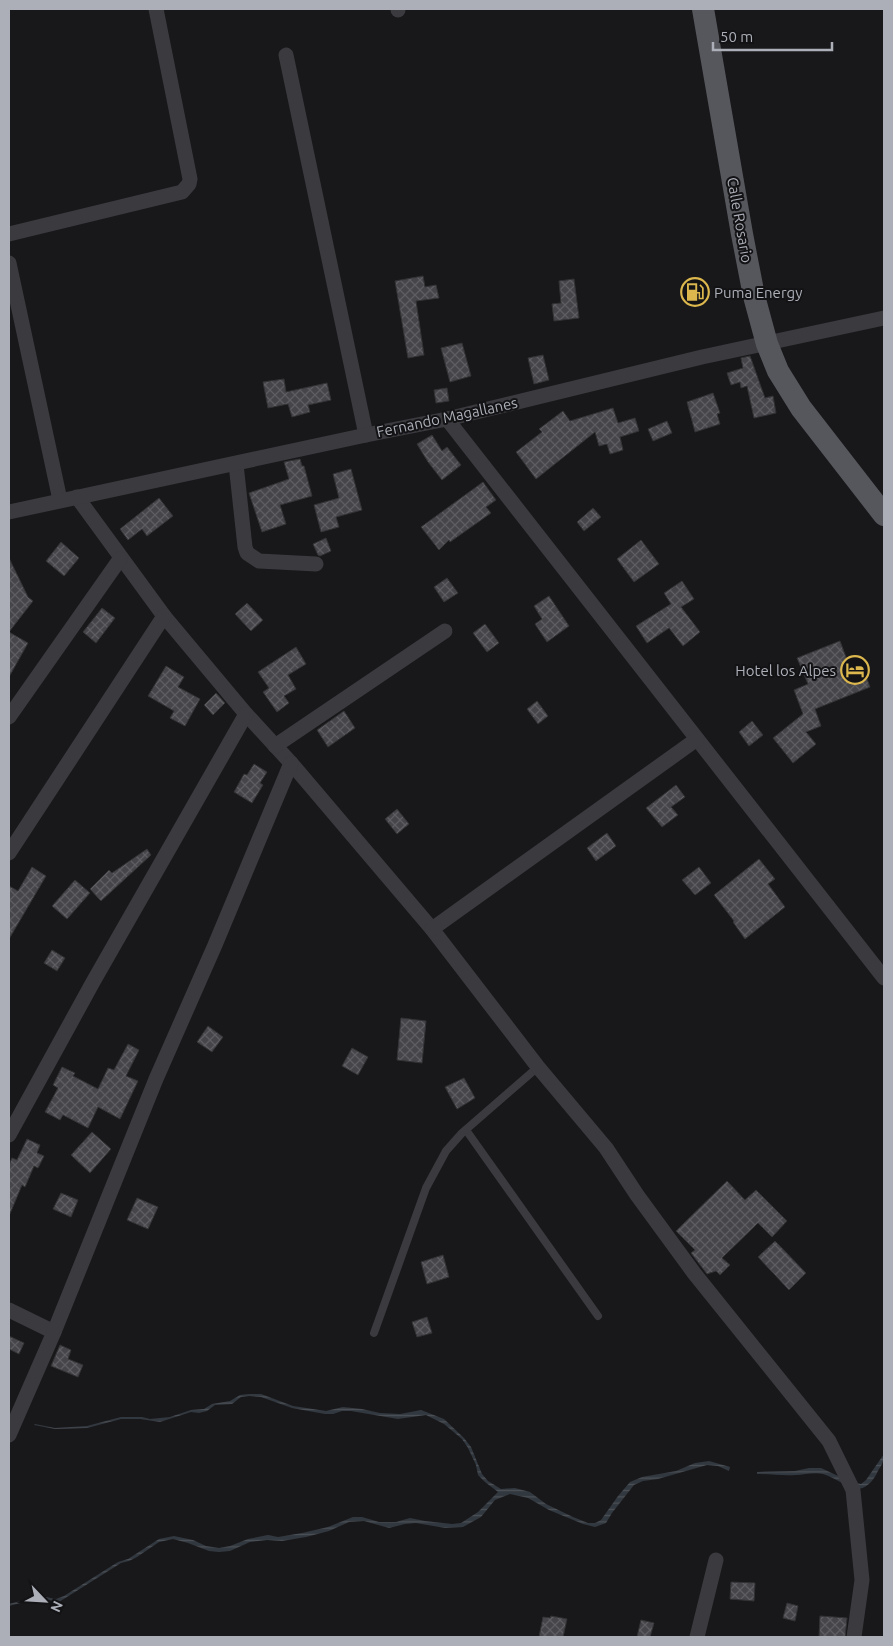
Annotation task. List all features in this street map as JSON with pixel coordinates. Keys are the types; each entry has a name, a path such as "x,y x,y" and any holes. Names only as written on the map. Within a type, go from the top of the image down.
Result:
{"main road":[{"name":"Calle Rosario","path":"703,9 743,243 766,344 778,371 801,408 872,493 884,515"}],"street":[{"path":"9,234 182,192 186,189 190,179 156,9"},
{"path":"286,55 366,435"},
{"path":"9,263 60,500"},
{"name":"Fernando Magallanes","path":"9,512 447,419 702,357 884,318"},
{"path":"9,335 24,331"},
{"path":"447,419 884,978"},
{"path":"236,464 247,553 259,561 316,564"},
{"path":"77,497 120,559 164,616 246,714 292,763 432,929 538,1067 606,1148 637,1195 694,1273 829,1441 853,1490 862,1580 854,1637"},
{"path":"9,717 120,559"},
{"path":"11,842 164,616"},
{"path":"275,746 445,631"},
{"path":"9,1135 93,982 246,714"},
{"path":"432,929 697,739"},
{"path":"9,1435 54,1332 156,1079 292,763"},
{"path":"9,1310 54,1332"},
{"path":"697,1637 716,1560"}],"lane":[{"path":"374,1333 426,1188 446,1151 466,1130 538,1067"},
{"path":"466,1130 598,1316"}],"shaded area":[{"path":"261,1394 293,1406 326,1411 343,1407 400,1414 421,1410 444,1419 464,1438 471,1447 482,1474 488,1481 501,1489 515,1488 530,1492 546,1504 588,1523 595,1523 601,1520 630,1482 642,1477 676,1471 695,1463 709,1461 730,1467 729,1471 718,1466 707,1465 634,1485 606,1523 595,1527 549,1510 528,1498 510,1494 495,1500 481,1517 463,1527 445,1528 416,1523 389,1528 364,1521 349,1522 329,1531 306,1537 282,1541 250,1542 230,1551 219,1552 209,1551 173,1539 159,1542 137,1557 121,1563 59,1602 39,1598 9,1606 9,1604 40,1596 56,1599 64,1596 159,1539 174,1536 219,1548 268,1535 278,1537 328,1527 353,1517 362,1517 379,1522 396,1522 410,1518 452,1524 461,1523 478,1512 498,1492 478,1475 476,1465 462,1439 444,1424 426,1415 398,1419 351,1411 325,1414 292,1408 261,1397 249,1396 241,1397 232,1404 215,1405 207,1411 191,1412 160,1422 121,1419 87,1428 55,1429 34,1425 55,1428 87,1426 121,1417 150,1419 170,1417 191,1410 204,1409 212,1404 230,1401 240,1395"},
{"path":"884,1454 882,1465 870,1483 864,1488 857,1489 851,1487 820,1473 791,1475 757,1474 757,1472 821,1468 849,1481 861,1484 866,1480"}],"building":[{"path":"423,276 425,287 436,285 439,298 416,301 424,355 408,358 395,281"},
{"path":"574,279 579,318 554,321 552,304 561,303 559,281"},
{"path":"462,343 471,376 450,382 441,348"},
{"path":"543,355 549,380 534,384 528,358"},
{"path":"750,356 765,398 773,396 776,413 754,418 747,386 741,388 740,382 731,385 727,373 743,368 741,358"},
{"path":"284,379 286,392 327,383 331,400 308,405 310,412 292,417 288,404 268,408 263,382"},
{"path":"447,388 449,401 436,403 434,390"},
{"path":"713,393 720,413 717,414 720,424 695,432 687,402"},
{"path":"613,408 618,423 635,418 639,431 620,437 623,450 610,454 607,444 599,446 595,432 536,479 516,452 542,432 539,429 563,411 570,421"},
{"path":"667,421 672,433 653,441 648,429"},
{"path":"432,435 442,451 447,447 461,465 442,480 417,444"},
{"path":"300,459 302,466 304,466 312,496 280,505 286,524 262,532 249,493 289,479 284,462"},
{"path":"351,469 362,510 336,517 339,527 321,532 314,505 339,498 333,474"},
{"path":"483,482 496,500 486,507 491,513 450,542 449,540 439,550 421,527"},
{"path":"159,498 173,516 147,536 142,529 128,540 120,529"},
{"path":"593,508 601,517 584,531 577,522"},
{"path":"326,538 331,551 320,556 313,544"},
{"path":"641,540 659,564 634,582 617,559"},
{"path":"61,542 79,558 64,576 46,561"},
{"path":"9,558 28,597 33,601 9,632"},
{"path":"447,578 458,593 444,602 434,587"},
{"path":"682,581 694,599 681,607 700,632 683,646 669,628 647,643 636,626 671,604 664,593"},
{"path":"549,596 569,626 547,642 535,624 542,619 534,606"},
{"path":"247,603 263,620 251,631 235,614"},
{"path":"102,608 115,618 96,643 83,632"},
{"path":"485,624 499,643 487,652 473,633"},
{"path":"9,632 28,643 9,677"},
{"path":"840,641 850,668 861,663 870,687 815,709 821,726 806,732 816,744 793,763 773,738 803,714 794,690 808,684 797,658"},
{"path":"296,647 306,664 288,675 296,689 284,696 289,703 277,712 263,692 269,688 258,672"},
{"path":"166,666 184,677 178,687 200,699 185,726 170,718 174,711 148,696"},
{"path":"216,693 225,703 213,715 204,705"},
{"path":"537,701 548,716 538,724 527,709"},
{"path":"344,711 355,728 328,747 317,730"},
{"path":"752,721 763,735 749,746 739,732"},
{"path":"254,764 267,772 260,783 263,785 252,803 234,792 244,774 247,775"},
{"path":"676,785 685,797 671,807 678,815 662,827 646,808"},
{"path":"397,809 409,824 397,834 385,819"},
{"path":"607,833 616,846 596,861 587,848"},
{"path":"147,849 151,855 101,901 90,889 109,870 112,873"},
{"path":"759,859 775,879 768,884 785,907 745,939 714,895"},
{"path":"32,867 46,876 9,939 9,886 18,891"},
{"path":"699,867 711,883 695,895 682,880"},
{"path":"75,880 90,893 67,919 52,906"},
{"path":"52,950 65,958 57,971 44,963"},
{"path":"401,1018 426,1021 422,1063 397,1060"},
{"path":"208,1026 223,1037 212,1052 197,1042"},
{"path":"128,1044 139,1050 126,1076 138,1081 120,1119 98,1107 88,1128 63,1115 60,1120 45,1112 58,1088 53,1085 62,1067 75,1073 73,1076 98,1089 108,1068 114,1070"},
{"path":"352,1048 368,1057 358,1075 342,1066"},
{"path":"464,1078 475,1098 457,1109 445,1087"},
{"path":"92,1132 111,1149 90,1173 71,1155"},
{"path":"27,1139 40,1145 37,1153 44,1156 38,1168 34,1166 25,1187 22,1185 9,1216 9,1165 12,1158 17,1160"},
{"path":"727,1181 745,1200 756,1190 787,1221 772,1237 758,1223 722,1258 730,1265 720,1275 716,1271 707,1274 691,1253 695,1250 676,1231"},
{"path":"61,1193 78,1200 71,1217 53,1209"},
{"path":"137,1198 158,1207 148,1229 127,1220"},
{"path":"775,1241 806,1273 789,1290 758,1257"},
{"path":"443,1255 449,1277 427,1284 421,1262"},
{"path":"427,1317 432,1333 417,1337 412,1322"},
{"path":"9,1336 24,1343 19,1354 9,1349"},
{"path":"60,1345 71,1350 68,1359 83,1365 78,1377 51,1366"},
{"path":"731,1582 755,1583 754,1601 730,1599"},
{"path":"787,1603 798,1606 795,1621 783,1618"},
{"path":"551,1616 567,1619 563,1637 539,1637 543,1617 550,1618"},
{"path":"820,1616 847,1618 845,1637 819,1637"},
{"path":"641,1620 654,1623 650,1637 637,1637"}],"place":[{"name":"Puma Energy","path":"695,292"},
{"name":"Hotel los Alpes","path":"855,670"}]}
